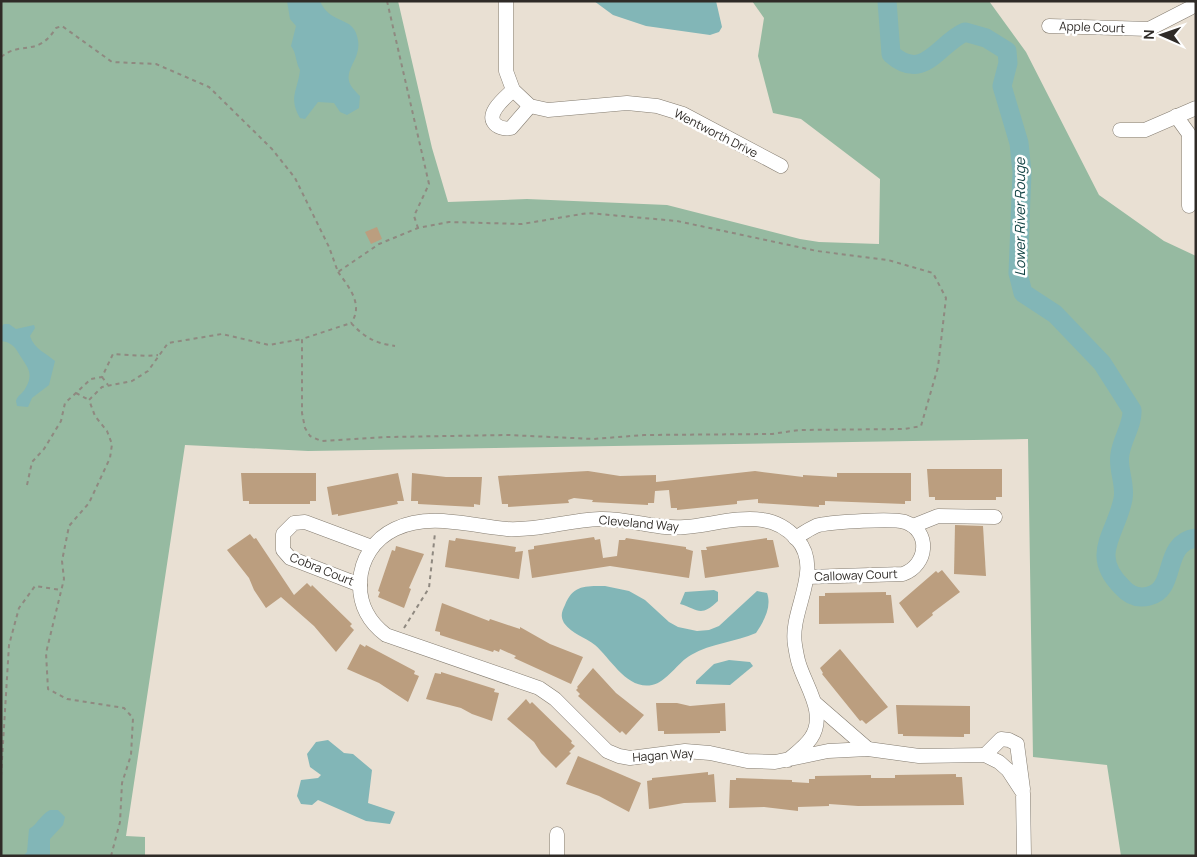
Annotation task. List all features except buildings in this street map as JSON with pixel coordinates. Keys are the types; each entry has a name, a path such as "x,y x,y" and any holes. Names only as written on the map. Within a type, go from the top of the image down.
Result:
{"street":[{"path":"506,1 505,64 513,90 530,106 511,128 500,128 493,118 495,109 513,90"},
{"name":"Apple Court","path":"1049,26 1149,29 1191,9"},
{"name":"Wentworth Drive","path":"530,106 548,110 627,103 657,106 683,114 781,166"},
{"path":"1120,130 1145,130 1196,108"},
{"path":"1176,116 1189,134 1189,206"},
{"path":"795,538 816,526 833,523 895,520 913,526 938,516 994,517"},
{"name":"Cleveland Way","path":"372,547 383,536 394,529 418,522 445,521 519,529 602,519 670,528 757,520 775,523 786,529 795,538 806,559 807,577 795,618 794,639 798,663 816,703 816,722 812,736 788,760"},
{"name":"Cobra Court","path":"360,585 290,558 283,550 283,534 294,523 305,522 372,547"},
{"name":"Calloway Court","path":"807,577 898,575 908,572 920,561 924,547 921,536 913,526"},
{"name":"Hagan Way","path":"372,547 363,565 360,585 362,602 370,619 382,632 396,640 526,682 539,688 555,699 603,747 619,756 637,758 685,751 710,753 747,761 775,762 828,751 868,749 919,756 985,755"},
{"name":"Cleveland Way","path":"816,703 868,749"},
{"path":"1023,793 1008,770 999,762 985,755 1001,739 1017,744 1023,793 1024,856"},
{"path":"557,834 557,856"}],"path":[{"path":"387,1 429,184 414,216 418,228"},
{"path":"1,57 11,50 33,48 41,45 48,40 56,28 62,26 69,29 112,62 156,64 209,87 272,149 295,178 329,247 338,272 353,294 357,309 356,317 351,323 302,339 269,345 222,334 168,343 148,371 132,381 102,386 89,400"},
{"path":"302,339 303,420 310,436 321,441 388,437 510,435 593,439 644,436 772,434 799,430 905,429 920,426 938,367 946,298 933,273 888,260 817,251 685,222 588,213 522,224 449,222 418,228 379,244 338,272"},
{"path":"351,323 363,336 379,344 395,346"},
{"path":"102,377 113,354 146,356 160,354"},
{"path":"102,377 109,385"},
{"path":"27,485 32,462 44,449 61,421 65,403 92,379 102,377"},
{"path":"76,393 89,400 95,416 107,431 112,444 110,458 89,503 69,526 62,561 64,578 46,653 48,689 67,699 124,708 133,718 131,755 122,782 120,822 111,856"},
{"path":"396,640 429,588 434,561 435,522"},
{"path":"1,776 9,645 19,608 35,586 61,590"}],"green space":[{"path":"1,1 398,1 432,148 448,202 527,199 667,205 800,239 819,242 879,244 880,179 801,119 773,113 758,56 764,18 752,1 989,1 1026,52 1099,195 1164,241 1196,256 1196,856 1121,856 1107,765 1033,757 1028,439 308,451 185,445 126,836 145,837 145,856 1,856"}],"water":[{"path":"287,1 320,1 329,13 353,28 358,41 358,48 350,70 349,81 360,96 359,108 347,115 340,112 334,103 318,102 305,119 300,118 296,111 294,99 300,70 291,46 296,26 290,19"},
{"path":"594,1 716,1 722,27 719,32 710,35 646,26 613,15"},
{"path":"4,324 9,324 16,329 34,325 35,328 30,336 32,340 37,348 55,361 49,385 32,398 28,407 17,406 16,401 28,383 29,370 14,347 10,343 1,341 1,327"},
{"path":"605,586 629,591 645,600 669,622 678,627 697,631 709,630 719,626 757,591 767,593 769,603 764,619 756,633 699,651 686,658 663,680 652,685 643,685 627,678 595,645 571,630 562,618 568,598 576,590 586,587"},
{"path":"714,590 718,592 718,601 703,611 680,604 685,592"},
{"path":"729,660 750,662 753,666 730,685 696,684 696,681 714,664"},
{"path":"328,740 344,753 353,754 372,770 368,803 395,812 390,824 366,821 318,800 312,805 301,804 297,796 301,780 318,778 321,775 310,767 307,754 316,742"},
{"path":"50,810 58,810 65,817 63,825 50,839 50,855 23,856 27,852 29,829"}],"waterway":[{"name":"Lower River Rouge","path":"887,1 891,54 903,62 922,63 965,32 986,38 1007,51 1008,63 1002,86 1019,143 1022,172 1018,273 1023,293 1055,314 1102,363 1132,410 1131,421 1119,459 1124,493 1123,499 1106,554 1107,564 1112,575 1131,594 1137,597 1149,596 1158,592 1164,585 1178,548 1185,542 1196,538"}]}
